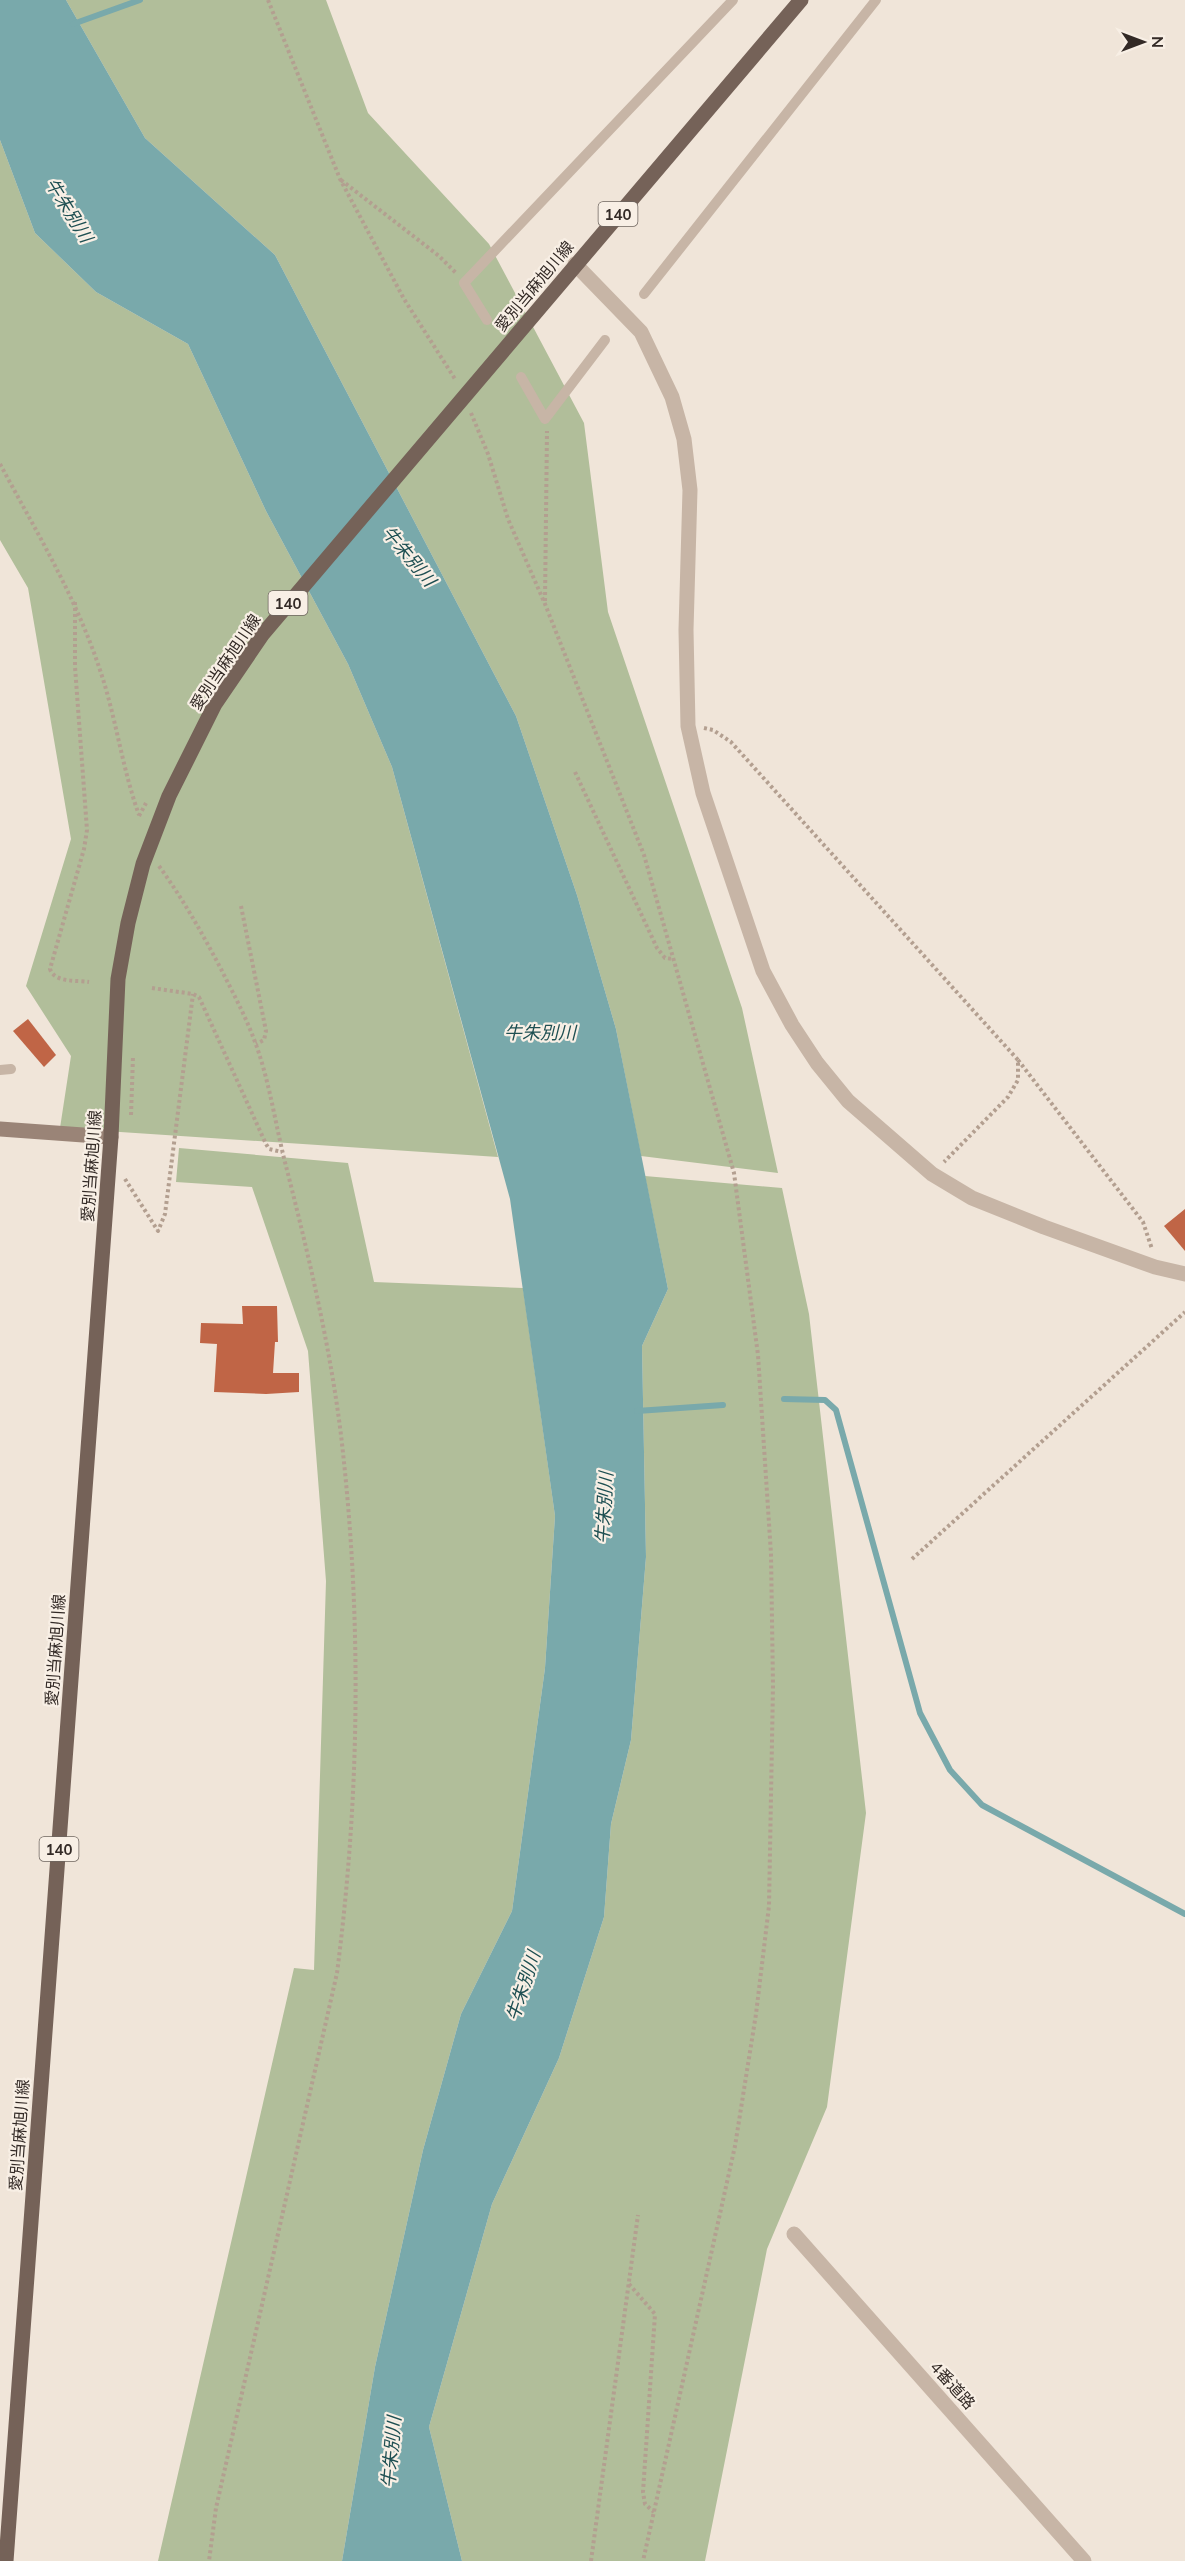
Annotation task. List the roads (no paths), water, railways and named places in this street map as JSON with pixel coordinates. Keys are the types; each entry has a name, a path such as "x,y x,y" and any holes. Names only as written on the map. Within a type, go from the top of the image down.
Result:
{"main road":[{"name":"愛別当麻旭川線","path":"6,2561 111,1137 118,979 128,923 143,864 169,796 215,704 262,635 801,0"}],"street":[{"path":"575,264 641,332 672,397 684,438 690,490 686,630 688,726 703,793 763,971 817,1063 848,1101 932,1174 972,1198 1155,1267 1185,1274"},
{"path":"0,1129 111,1137"},
{"name":"4番道路","path":"794,2234 1084,2561"}],"lane":[{"path":"487,320 464,283 733,0"},
{"path":"644,294 876,0"},
{"path":"521,377 545,419 605,340"}],"water":[{"name":"牛朱別川","path":"0,0 66,0 145,138 275,255 516,716 577,895 616,1029 668,1289 642,1346 646,1557 631,1740 611,1824 604,1917 559,2058 492,2204 429,2427 462,2561 342,2561 375,2367 423,2150 461,2014 512,1911 545,1668 555,1516 510,1199 392,767 348,664 266,511 188,344 96,292 35,233 0,140"}],"waterway":[{"path":"73,24 140,0"},
{"path":"784,1399 825,1400 836,1410 920,1713 950,1770 982,1805 1185,1914"},
{"path":"637,1411 723,1405"}]}
